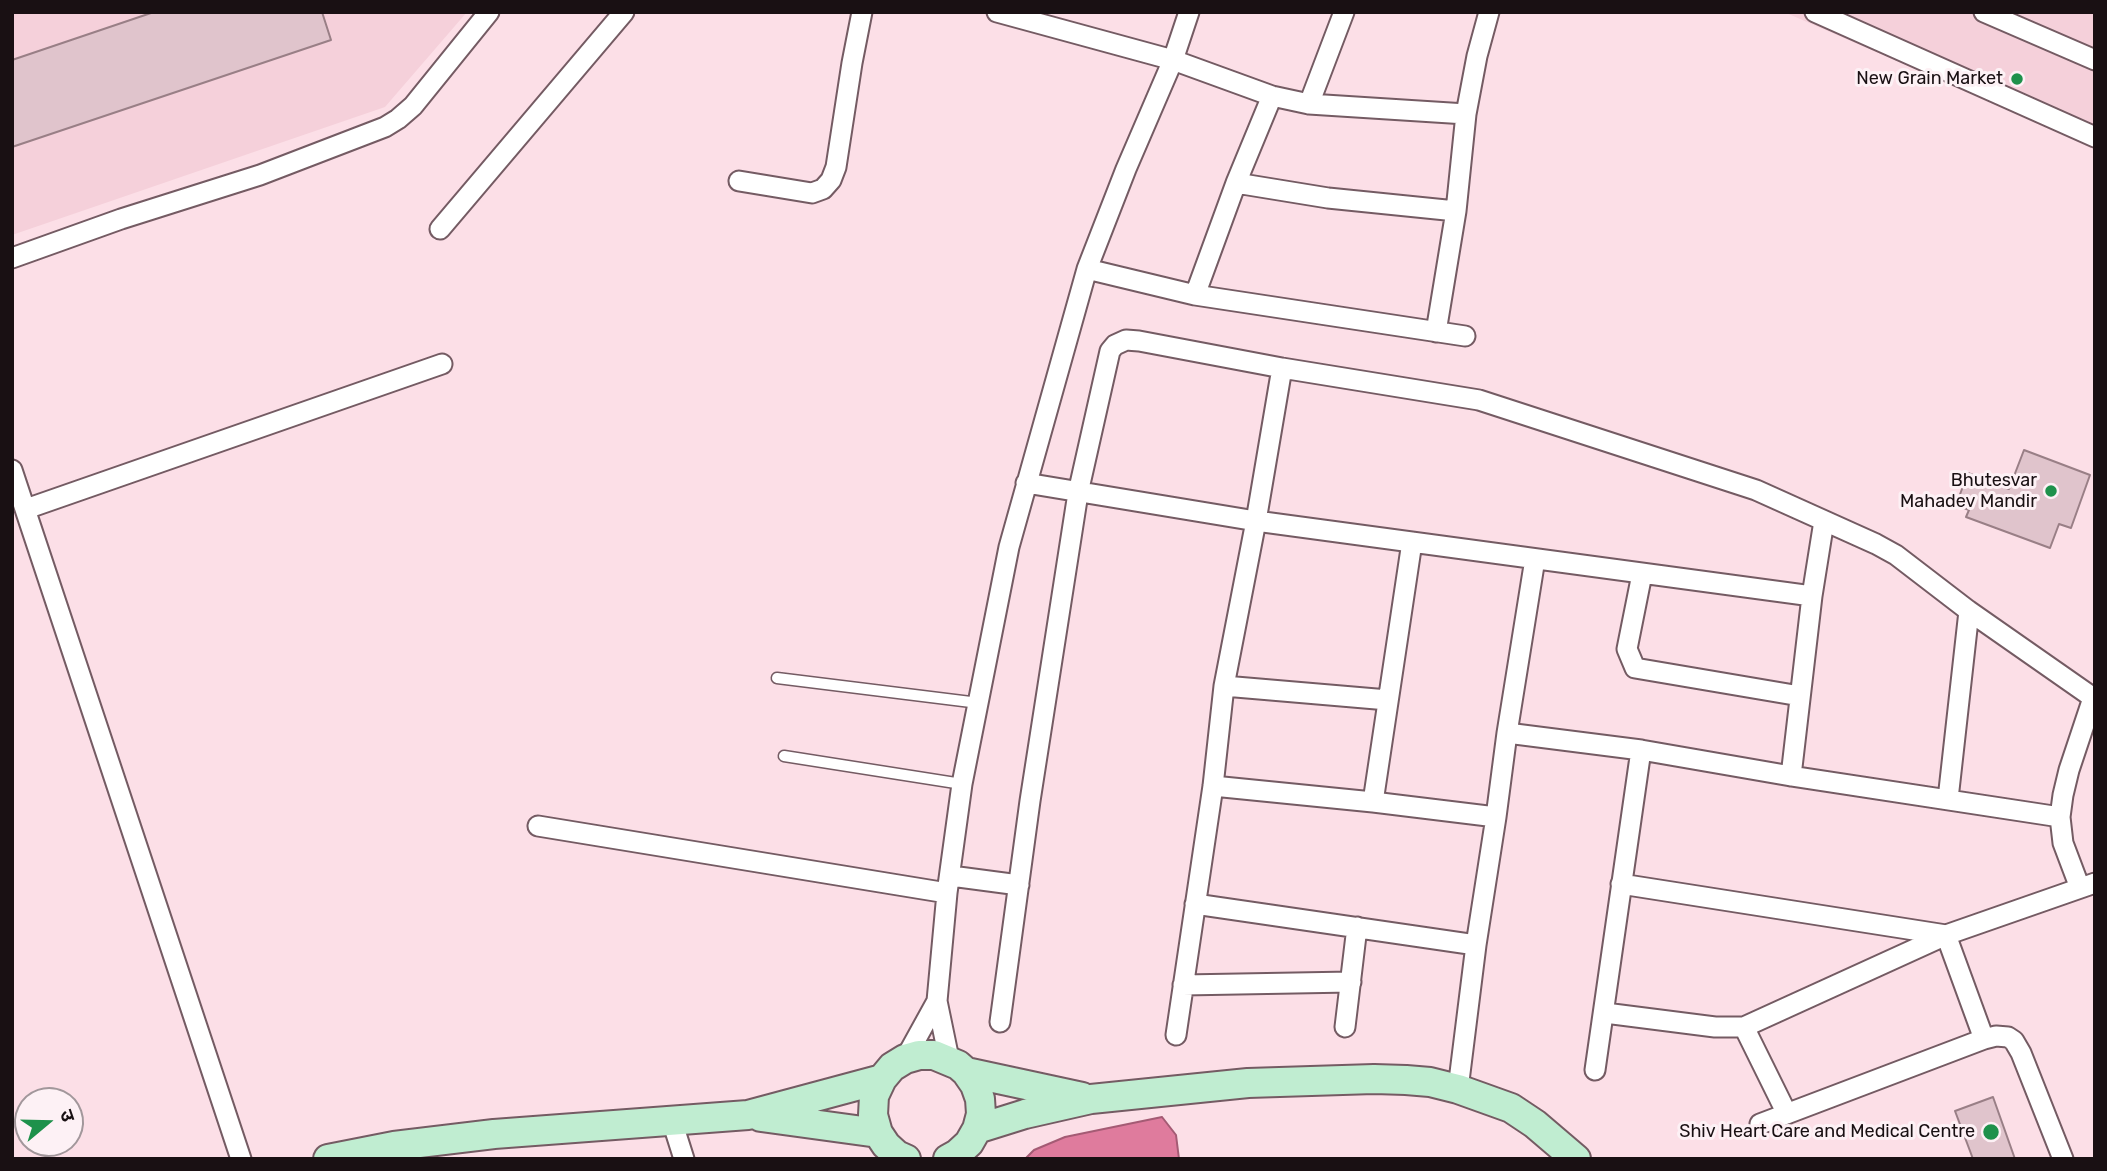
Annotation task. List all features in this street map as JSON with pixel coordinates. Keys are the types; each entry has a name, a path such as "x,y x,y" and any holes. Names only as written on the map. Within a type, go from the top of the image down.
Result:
{"main road":[{"path":"901,1157 886,1145 878,1133 873,1115 874,1096 881,1079 892,1067 905,1059 934,1055 957,1066 1091,1099"},
{"path":"953,1157 969,1143 981,1114 975,1085 957,1066"},
{"path":"328,1159 425,1150 494,1133 748,1115 881,1079"},
{"path":"977,1129 1025,1114 1091,1099 1248,1083 1374,1079 1430,1082 1511,1108 1535,1124 1576,1159"},
{"path":"748,1115 878,1133"}],"street":[{"path":"12,258 121,219 260,175 385,127 413,106 489,12"},
{"path":"440,229 624,12"},
{"path":"739,181 812,193 823,189 831,180 836,167 862,12"},
{"path":"998,12 1173,60 1272,96 1309,104 1466,114"},
{"path":"957,1066 937,1001 962,784 1009,547 1087,269 1173,60 1189,12"},
{"path":"1309,104 1344,12"},
{"path":"1436,332 1456,211 1466,114 1489,12"},
{"path":"1815,12 2095,137"},
{"path":"1984,12 2095,60"},
{"path":"1195,295 1236,183 1272,96"},
{"path":"1236,183 1328,198 1456,211"},
{"path":"1087,269 1195,295 1465,336"},
{"path":"1000,1022 1078,493 1110,351 1115,345 1126,341 1139,341 1282,368 1479,400 1756,490 1896,555 1969,611 2094,699 2069,770 2060,817 2063,843 2087,886 1946,935 1744,1027 1714,1027 1605,1013"},
{"path":"26,509 442,364"},
{"path":"1176,1035 1213,786 1224,686 1282,368"},
{"path":"12,470 241,1159"},
{"path":"1026,483 1256,521 1812,596"},
{"path":"1791,776 1812,596 1824,521"},
{"path":"1373,802 1412,542"},
{"path":"1458,1089 1476,945 1535,559"},
{"path":"1643,574 1627,649 1635,668 1800,696"},
{"path":"1948,799 1969,611"},
{"path":"1224,686 1388,700"},
{"path":"1507,733 1641,750 2060,817"},
{"path":"1595,1070 1641,750"},
{"path":"1213,786 1496,817"},
{"path":"538,826 949,884 1019,885"},
{"path":"1621,884 1946,935"},
{"path":"1195,904 1476,945"},
{"path":"1345,1027 1357,927"},
{"path":"1946,935 1984,1039"},
{"path":"1183,985 1351,982"},
{"path":"905,1059 937,1001"},
{"path":"1744,1027 1787,1114"},
{"path":"1760,1124 1984,1039 2008,1037 2021,1052 2063,1159"},
{"path":"672,1121 684,1159"}],"lane":[{"path":"777,678 979,703"},
{"path":"784,755 962,784"}],"shaded area":[{"path":"12,12 467,12 385,107 12,235"},
{"name":"New Grain Market","path":"1784,12 2095,12 2095,147"},
{"path":"1162,1117 1176,1135 1179,1159 1025,1159 1034,1150 1065,1137"}],"building":[{"path":"154,12 322,12 331,40 12,147 12,60"},
{"path":"2024,450 2090,475 2071,528 2059,524 2050,548 1966,517 1969,510 1956,505 1968,473 2009,489"},
{"path":"1993,1097 2015,1159 1973,1159 1955,1111"}],"place":[{"name":"New Grain Market","path":"2017,79"},
{"name":"Bhutesvar Mahadev Mandir","path":"2051,491"},
{"name":"Shiv Heart Care and Medical Centre","path":"1991,1132"}]}
